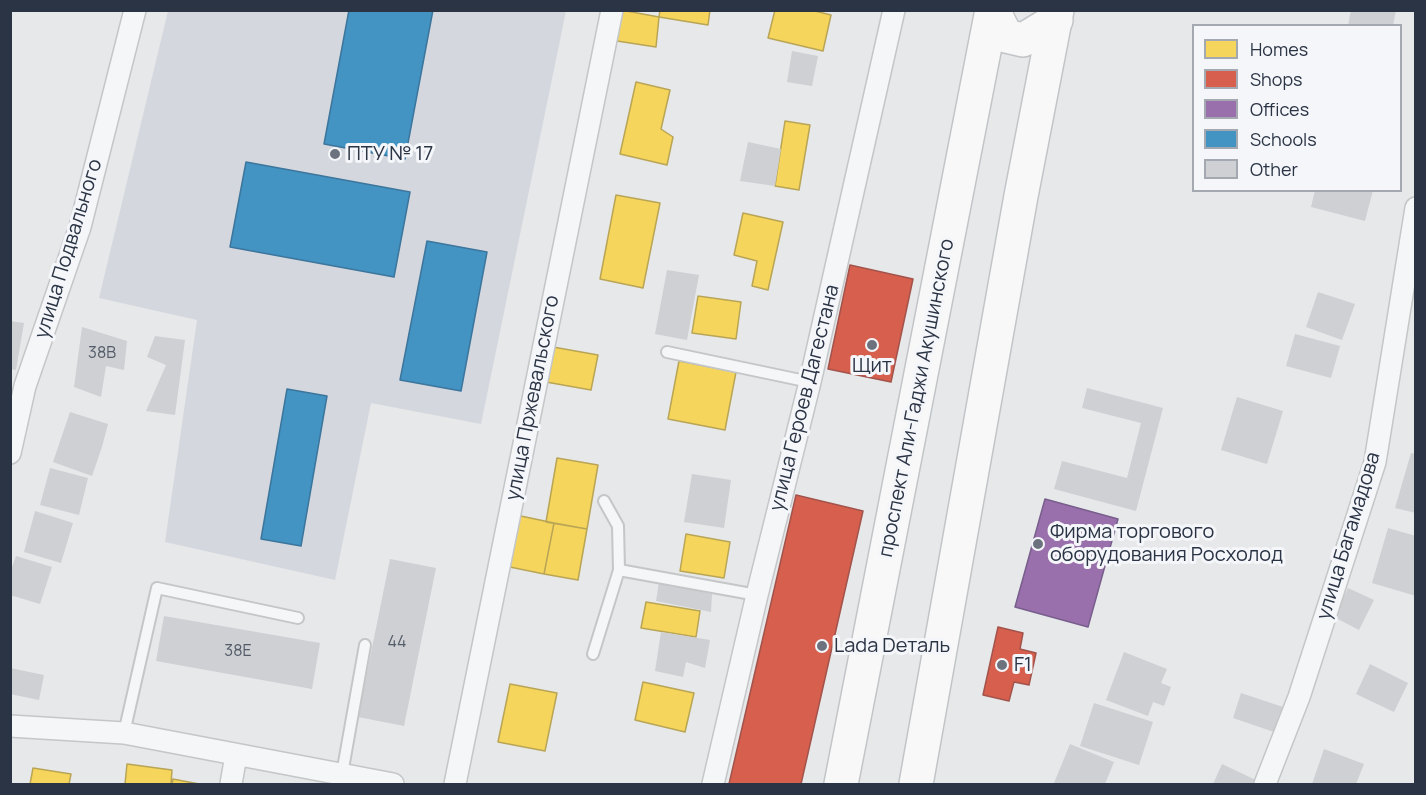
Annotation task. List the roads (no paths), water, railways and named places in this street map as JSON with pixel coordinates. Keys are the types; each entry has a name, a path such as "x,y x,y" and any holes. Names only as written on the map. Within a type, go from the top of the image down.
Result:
{"main road":[{"path":"993,10 1006,36 1023,40 1057,15"},
{"name":"проспект Али-Гаджи Акушинского","path":"841,784 993,10"},
{"path":"916,784 1021,196 1057,15"}],"street":[{"name":"улица Подвального","path":"10,453 25,386 80,227 135,10"},
{"name":"улица Пржевальского","path":"455,784 612,10"},
{"name":"улица Героев Дагестана","path":"713,784 810,382 894,10"},
{"name":"улица Багамадова","path":"1265,784 1299,697 1375,462 1416,208"},
{"path":"10,726 124,733 393,784"},
{"path":"231,784 236,756"}],"lane":[{"path":"667,352 810,382"},
{"path":"592,654 619,570 618,526 604,501"},
{"path":"619,570 757,595"},
{"path":"124,733 157,588 298,618"},
{"path":"342,774 365,645"}],"place":[{"name":"ПТУ № 17","path":"335,154"},
{"name":"Щит","path":"872,345"},
{"name":"Фирма торгового оборудования Росхолод","path":"1038,544"},
{"name":"Lada Dеталь","path":"822,646"},
{"name":"F1","path":"1002,665"}]}
